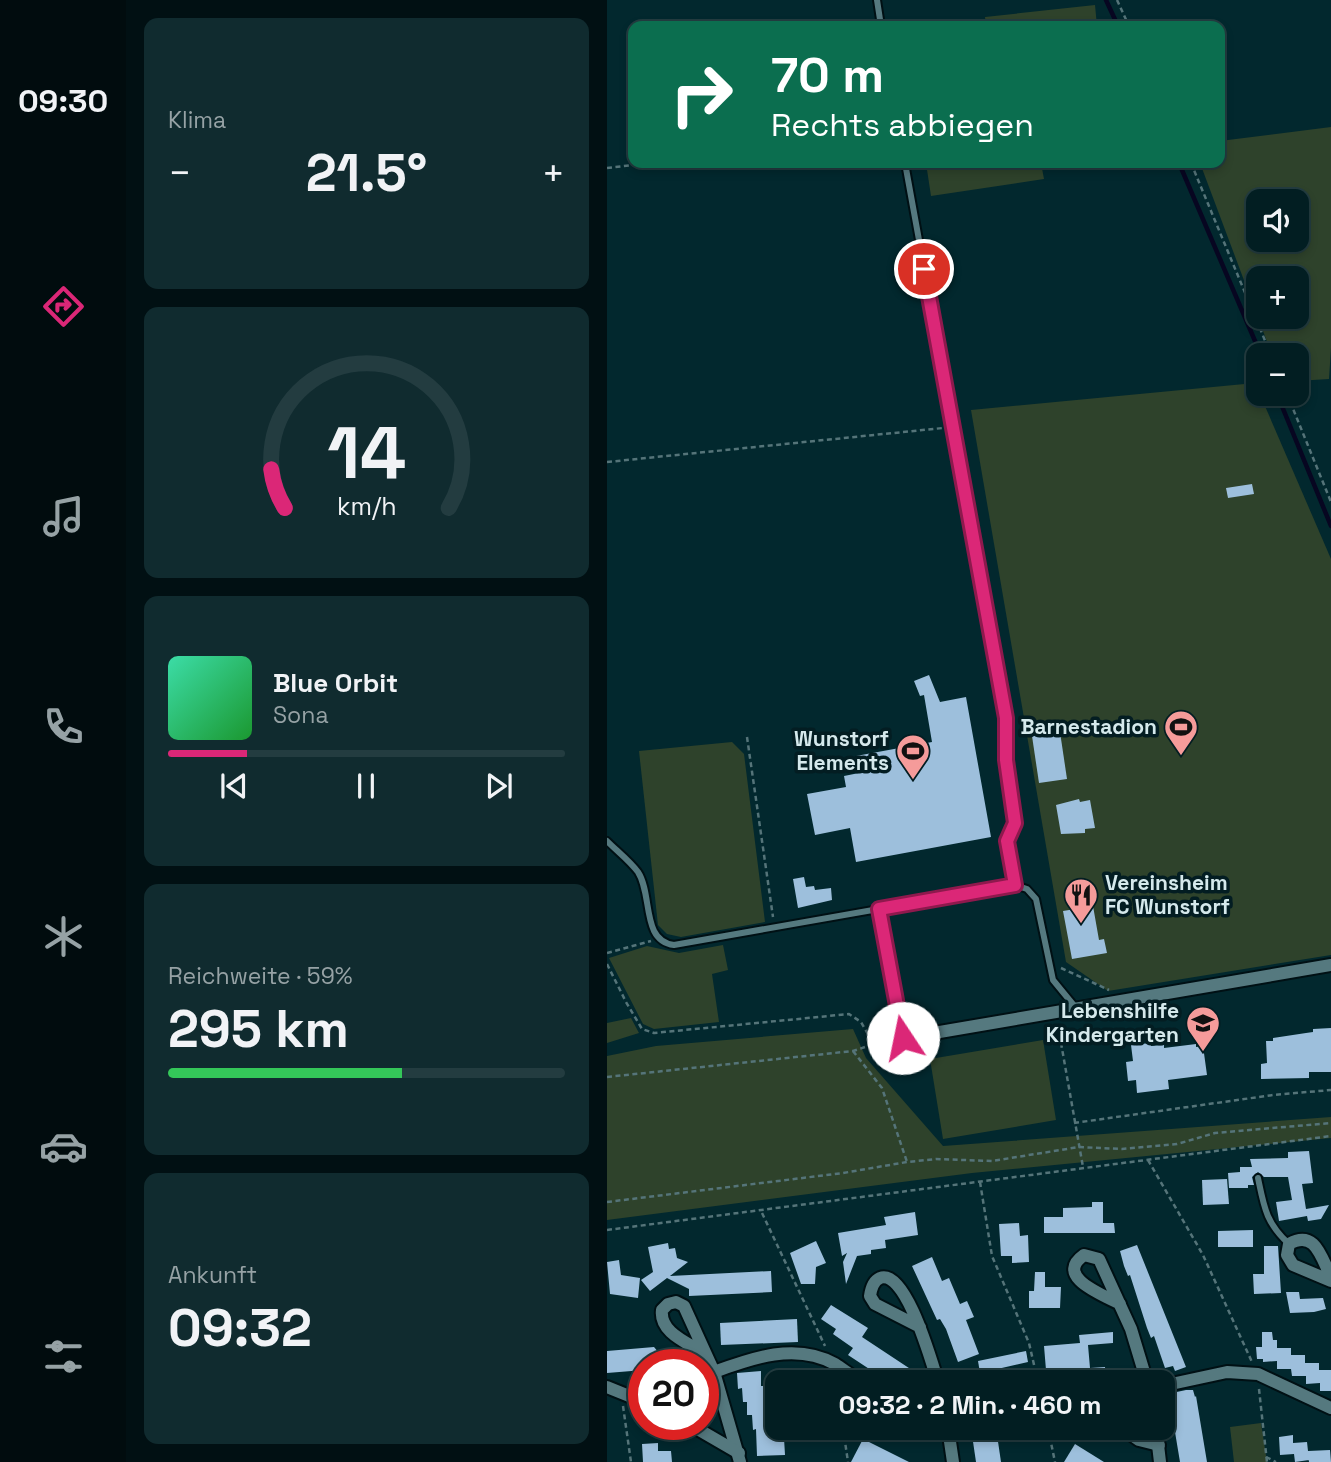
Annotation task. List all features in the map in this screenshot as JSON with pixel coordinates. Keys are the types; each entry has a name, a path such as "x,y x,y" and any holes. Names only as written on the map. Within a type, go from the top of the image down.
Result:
{"street":[{"path":"881,1042 1331,965"},
{"path":"1298,1238 1308,1239 1314,1244 1331,1279 1293,1265 1287,1255 1289,1244 1298,1238"},
{"path":"1120,1304 1143,1370"},
{"path":"920,1327 934,1370"},
{"path":"719,1370 769,1354 797,1353 833,1363 844,1370"},
{"path":"1175,1383 1227,1372 1258,1374 1331,1408"},
{"path":"607,1387 628,1394"},
{"path":"719,1389 740,1458"},
{"path":"713,1440 740,1458"},
{"path":"950,1440 953,1462"},
{"path":"1139,1440 1159,1446"},
{"path":"1158,1440 1160,1462"}],"lane":[{"path":"877,0 880,21"},
{"path":"906,168 1006,718 1006,760 1015,823 1007,841 1015,885"},
{"path":"607,841 637,871 645,886 655,936 665,944 1015,885 1027,889 1036,898 1053,980 1078,1010"},
{"path":"879,909 903,1038"},
{"path":"1258,1178 1268,1220 1289,1244"}],"path":[{"path":"1117,0 1127,21"},
{"path":"607,168 628,166"},
{"path":"1192,168 1266,343"},
{"path":"1292,406 1331,502"},
{"path":"607,462 953,427"},
{"path":"747,737 775,927"},
{"path":"607,953 655,936"},
{"path":"1048,962 1109,989"},
{"path":"607,964 643,1029 654,1033 849,1014 861,1022 869,1037 881,1042"},
{"path":"1056,1013 1083,1167"},
{"path":"607,1077 853,1051 881,1042"},
{"path":"853,1051 882,1088 907,1162"},
{"path":"1074,1123 1331,1090"},
{"path":"607,1202 843,1174 907,1162 935,1159 992,1161 1079,1147 1122,1149 1177,1144 1215,1133 1331,1123"},
{"path":"607,1230 1331,1136"},
{"path":"1148,1160 1203,1255 1258,1374 1261,1423 1267,1460 1276,1462"},
{"path":"980,1181 991,1256 1029,1343 1037,1370"},
{"path":"761,1212 833,1363"},
{"path":"622,1391 631,1462"},
{"path":"845,1440 848,1462"},
{"path":"1049,1440 1054,1462"}],"green space":[{"path":"1095,5 1097,21 985,21 985,17"},
{"path":"1331,127 1329,379 1309,380 1309,343 1268,343 1262,329 1309,329 1309,266 1246,266 1246,286 1202,168 1225,168 1225,140"},
{"path":"927,168 1042,168 1044,179 931,196"},
{"name":"Barnestadion","path":"1246,384 1246,406 1265,406 1331,559 1331,955 1108,991 1066,962 971,410"},
{"path":"732,742 744,754 765,922 681,937 667,934 658,925 639,751"},
{"path":"723,945 728,970 712,974 719,1022 654,1029 643,1024 609,958 647,946 679,953"},
{"path":"631,1018 639,1033 607,1043 607,1023"},
{"path":"853,1029 866,1058 943,1146 1331,1117 1331,1138 972,1173 607,1220 607,1056 656,1046"},
{"path":"1043,1040 1056,1120 943,1139 930,1059"},
{"path":"1261,1423 1267,1462 1234,1462 1230,1427"}],"building":[{"path":"1252,484 1254,494 1228,498 1226,488"},
{"name":"Wunstorf Elements","path":"929,675 940,702 966,697 991,837 856,862 850,828 815,835 807,794 846,787 844,776 859,773 856,756 932,742 924,695 920,696 914,681"},
{"path":"1060,732 1067,779 1039,783 1032,736"},
{"path":"1079,799 1080,802 1090,800 1095,828 1085,829 1085,833 1061,834 1056,805"},
{"path":"804,877 806,887 814,886 815,890 831,888 832,900 798,908 793,879"},
{"name":"Vereinsheim FC Wunstorf","path":"1093,906 1099,940 1104,939 1107,953 1072,959 1063,911"},
{"path":"1331,1028 1331,1072 1309,1072 1309,1078 1261,1079 1261,1064 1267,1063 1266,1041 1313,1032 1313,1029"},
{"name":"Lebenshilfe Kindergarten","path":"1151,1043 1151,1046 1164,1045 1164,1048 1196,1044 1196,1047 1203,1046 1207,1075 1168,1080 1169,1089 1137,1093 1136,1080 1128,1081 1126,1062 1133,1061 1131,1045"},
{"path":"1309,1151 1313,1183 1302,1184 1306,1209 1329,1205 1321,1219 1308,1221 1307,1216 1279,1221 1276,1202 1292,1200 1288,1177 1264,1177 1258,1172 1252,1177 1254,1185 1248,1185 1248,1188 1229,1188 1228,1173 1240,1172 1240,1167 1252,1167 1250,1159 1288,1158 1288,1152"},
{"path":"1227,1179 1229,1204 1203,1205 1202,1180"},
{"path":"1092,1202 1103,1202 1103,1223 1114,1223 1115,1233 1044,1233 1044,1217 1063,1217 1063,1208 1092,1207"},
{"path":"915,1212 918,1235 885,1240 886,1248 857,1256 846,1284 843,1262 847,1253 842,1256 838,1233 886,1225 884,1217"},
{"path":"1019,1223 1020,1236 1028,1235 1029,1262 1012,1263 1012,1256 1001,1256 999,1224"},
{"path":"1253,1230 1253,1247 1218,1247 1218,1231"},
{"path":"816,1241 826,1263 816,1267 815,1284 801,1284 790,1253"},
{"path":"668,1243 669,1249 675,1248 677,1258 688,1262 670,1276 771,1271 772,1292 689,1296 689,1289 667,1278 650,1291 641,1280 653,1272 648,1247"},
{"path":"1137,1245 1186,1367 1175,1371 1173,1366 1165,1368 1154,1336 1151,1338 1147,1328 1120,1251"},
{"path":"1264,1246 1278,1246 1281,1293 1254,1294 1253,1274 1264,1274"},
{"path":"932,1257 942,1281 949,1278 960,1304 967,1301 974,1317 966,1320 979,1354 958,1362 946,1329 940,1319 937,1320 912,1266"},
{"path":"619,1260 621,1275 640,1278 638,1298 610,1294 607,1262"},
{"path":"1035,1272 1045,1272 1045,1287 1061,1287 1060,1308 1029,1308 1029,1291 1034,1291"},
{"path":"1286,1292 1299,1292 1300,1299 1323,1298 1326,1309 1290,1313"},
{"path":"831,1305 868,1328 862,1337 912,1370 871,1370 848,1355 853,1348 833,1334 836,1329 821,1319"},
{"path":"797,1319 798,1342 721,1345 720,1323"},
{"path":"1113,1332 1113,1343 1088,1345 1090,1368 1105,1367 1105,1370 1046,1370 1044,1346 1080,1343 1079,1335"},
{"path":"1262,1332 1272,1332 1273,1340 1277,1340 1277,1348 1291,1348 1291,1355 1305,1355 1305,1363 1319,1363 1319,1370 1331,1370 1331,1391 1320,1391 1320,1383 1306,1384 1306,1376 1292,1376 1291,1369 1277,1369 1277,1361 1263,1362 1263,1359 1257,1359 1256,1347 1262,1347"},
{"path":"628,1349 628,1371 607,1373 607,1351"},
{"path":"1026,1351 1028,1362 993,1370 980,1370 978,1361"},
{"path":"761,1371 761,1386 765,1386 765,1440 784,1440 785,1455 757,1456 756,1429 753,1430 752,1415 747,1415 747,1402 743,1402 742,1388 738,1389 737,1373"},
{"path":"1193,1390 1196,1396 1207,1462 1180,1462 1175,1432 1175,1392"},
{"path":"1293,1435 1293,1443 1307,1442 1308,1451 1330,1450 1331,1462 1295,1462 1294,1454 1280,1455 1279,1437"},
{"path":"862,1440 865,1440 909,1462 851,1462"},
{"path":"973,1440 998,1440 1001,1462 976,1462"},
{"path":"658,1443 658,1451 671,1451 672,1462 643,1462 642,1444"},
{"path":"1075,1444 1104,1462 1064,1462"}],"waterway":[{"path":"1106,0 1116,21"},
{"path":"1181,168 1256,343"},
{"path":"1282,406 1331,526"}],"place":[{"name":"Barnestadion","path":"1181,757"},
{"name":"Wunstorf Elements","path":"913,781"},
{"name":"Vereinsheim FC Wunstorf","path":"1081,925"},
{"name":"Lebenshilfe Kindergarten","path":"1203,1053"}],"route":[{"path":"903,1038 879,909 1015,885 1007,841 1015,823 1006,760 1006,718 924,269"}]}
